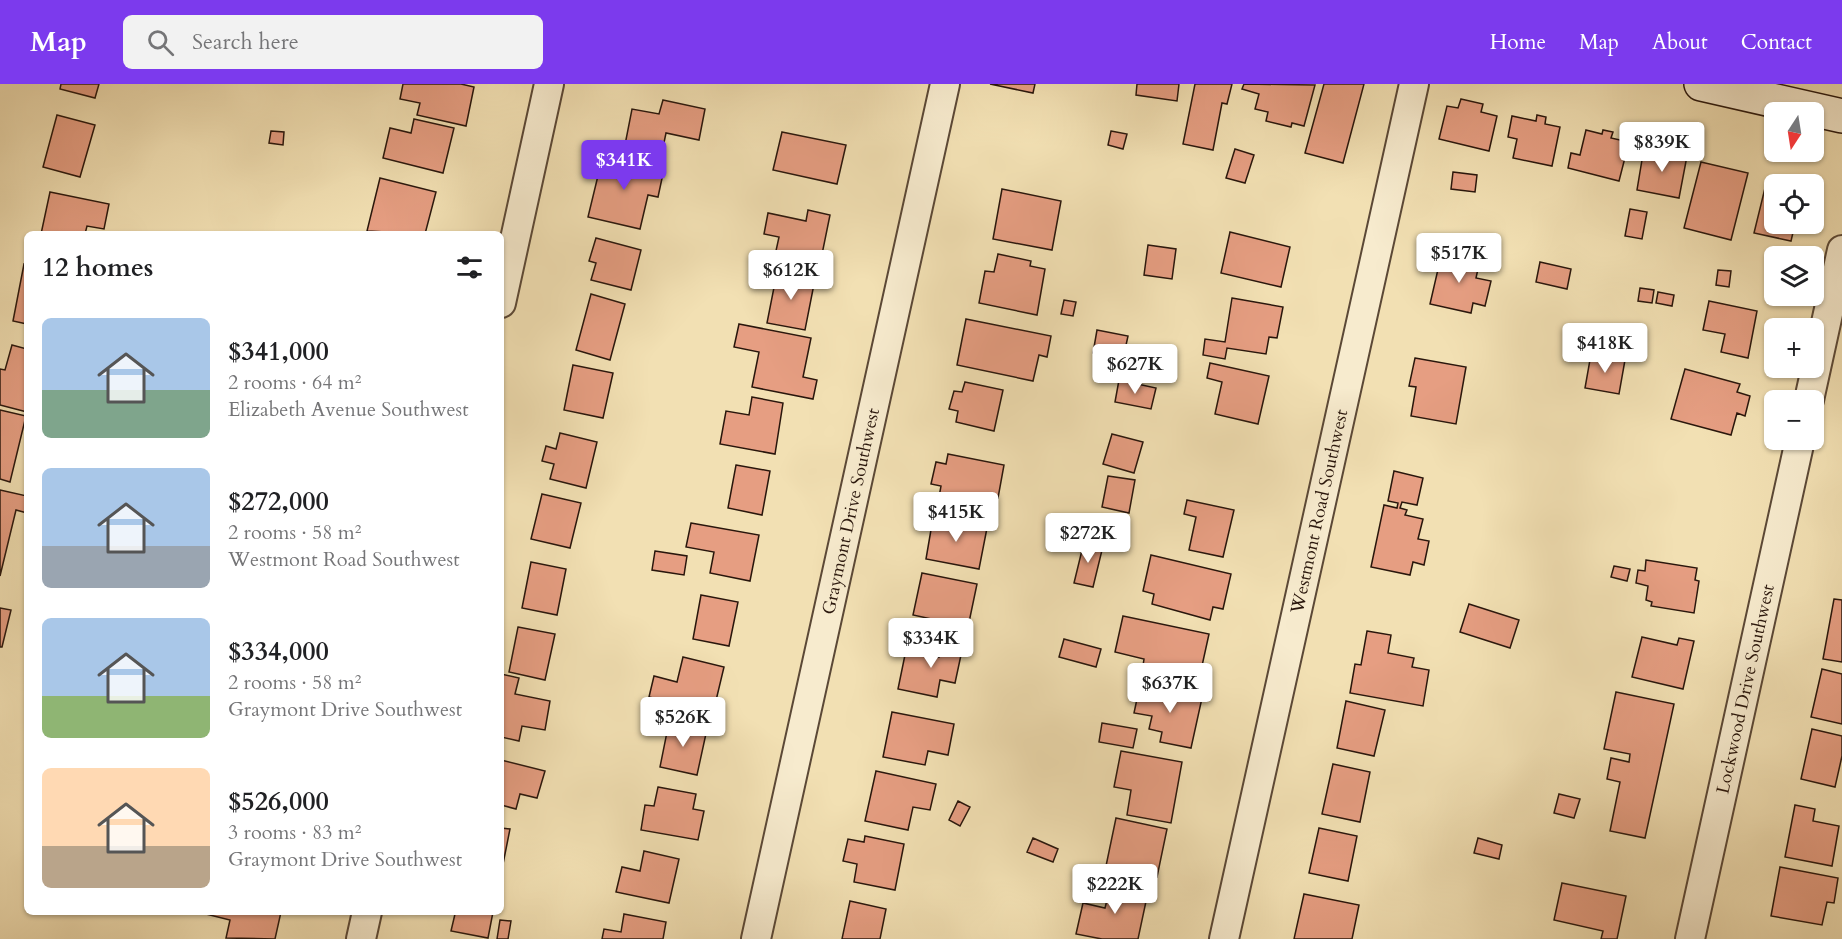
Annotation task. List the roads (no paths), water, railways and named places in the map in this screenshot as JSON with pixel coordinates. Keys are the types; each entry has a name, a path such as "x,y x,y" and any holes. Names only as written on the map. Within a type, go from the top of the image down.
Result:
{"street":[{"path":"504,289 549,84"},
{"name":"Graymont Drive Southwest","path":"756,939 945,84"},
{"name":"Westmont Road Southwest","path":"1224,939 1414,84"},
{"path":"1701,84 1842,116"},
{"path":"1811,390 1842,250"},
{"name":"Lockwood Drive Southwest","path":"1690,939 1798,450"},
{"path":"361,939 366,915"}]}
